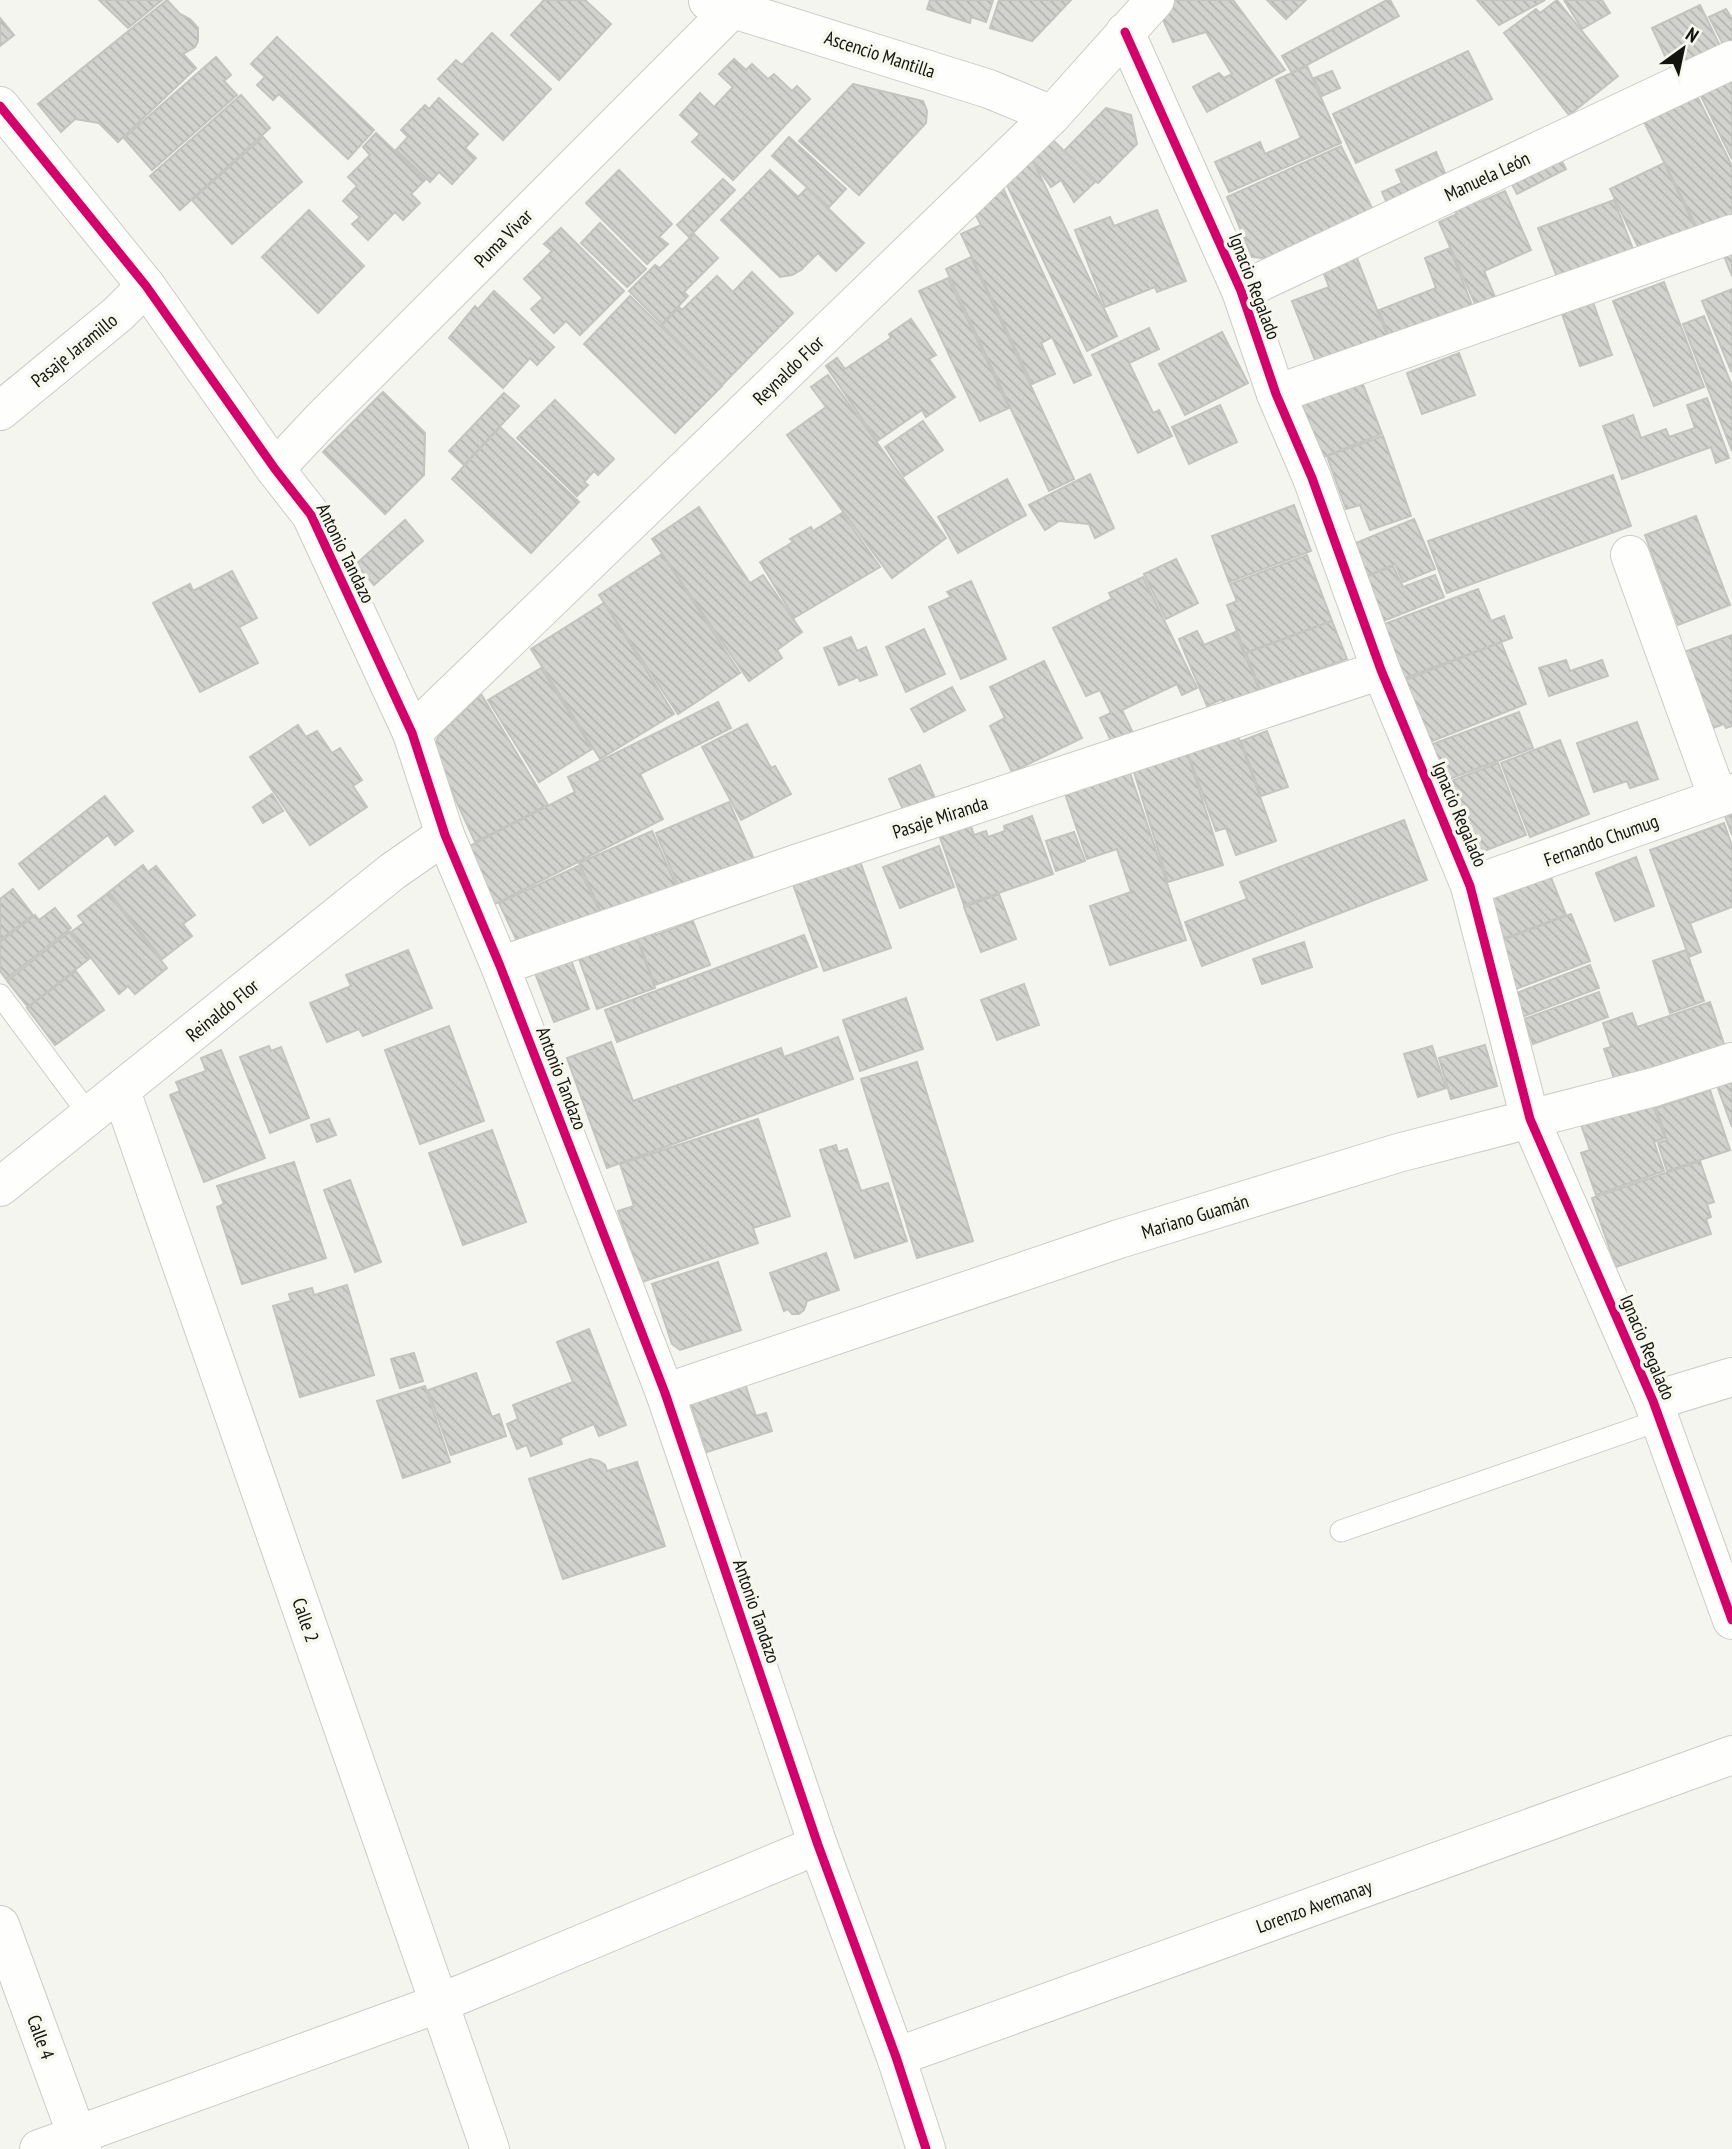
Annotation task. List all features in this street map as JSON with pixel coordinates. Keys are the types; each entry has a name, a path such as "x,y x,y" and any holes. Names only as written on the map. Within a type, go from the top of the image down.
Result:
{"street":[{"name":"Reynaldo Flor","path":"412,733 1052,115 1155,0"},
{"name":"Ascencio Mantilla","path":"719,4 989,89 1052,115"},
{"name":"Puma Vivar","path":"275,469 719,4"},
{"name":"Ignacio Regalado","path":"1125,32 1241,291 1276,394 1312,478 1381,670 1470,886 1530,1119 1657,1410 1732,1620"},
{"name":"Manuela León","path":"1241,291 1732,60"},
{"name":"Antonio Tandazo","path":"0,106 146,286 275,469 311,515 412,733 445,835 500,967 665,1393 818,1845 926,2149"},
{"path":"1276,394 1732,234"},
{"name":"Pasaje Jaramillo","path":"0,411 118,314 146,286"},
{"path":"1630,555 1725,796"},
{"name":"Pasaje Miranda","path":"500,967 796,864 1381,670"},
{"name":"Fernando Chumug","path":"1470,886 1725,796"},
{"name":"Reinaldo Flor","path":"0,1187 393,871 445,835"},
{"name":"Mariano Guamán","path":"665,1393 1118,1239 1398,1153 1654,1087 1732,1062"},
{"name":"Calle 2","path":"121,1091 490,2149"},
{"path":"1657,1410 1732,1377"},
{"name":"Lorenzo Avemanay","path":"895,2057 1732,1755"},
{"path":"39,2149 79,2143 440,2003 818,1845"},
{"name":"Calle 4","path":"0,1925 79,2143"}],"lane":[{"path":"0,995 90,1116"},
{"path":"1341,1531 1657,1410"}],"building":[{"path":"99,0 162,0 128,28"},
{"path":"167,0 198,28 195,47 183,54 196,68 118,142 99,123 75,119 61,132 38,104"},
{"path":"544,0 585,0 611,24 559,80 511,35"},
{"path":"930,0 993,0 986,22 971,17 970,23 927,9"},
{"path":"999,0 1071,0 1032,41 990,28"},
{"path":"1173,0 1233,0 1285,70 1207,112 1193,87 1219,73 1224,78 1232,74 1206,32 1173,42 1160,13"},
{"path":"1267,0 1306,0 1286,19"},
{"path":"1390,0 1399,16 1292,73 1282,56"},
{"path":"1477,0 1545,0 1499,25"},
{"path":"1557,0 1618,76 1569,115 1504,33 1536,9 1540,13"},
{"path":"1564,0 1602,0 1610,13 1582,29"},
{"path":"1700,5 1720,46 1671,69 1652,28"},
{"path":"1726,9 1732,19 1732,47 1726,50 1709,17"},
{"path":"0,18 14,35 0,46"},
{"path":"492,33 551,89 503,140 438,79 456,60 462,65"},
{"path":"277,37 374,130 348,159 279,94 273,100 257,85 265,77 251,64"},
{"path":"1468,51 1492,99 1356,163 1333,114"},
{"path":"216,57 231,75 224,81 237,95 152,170 124,138"},
{"path":"734,59 746,70 752,64 768,79 774,74 792,91 797,86 810,99 733,180 692,142 700,134 680,115 700,93 714,107 733,87 719,74"},
{"path":"1307,66 1341,143 1229,192 1215,162 1260,142 1265,154 1301,138 1276,80"},
{"path":"1332,71 1340,88 1322,96 1314,78"},
{"path":"1732,74 1732,159 1698,90"},
{"path":"853,84 923,101 927,111 926,123 859,195 799,141"},
{"path":"1693,88 1732,166 1732,221 1701,236 1640,114"},
{"path":"241,95 270,128 180,210 150,176"},
{"path":"439,98 478,134 465,148 476,158 452,184 439,172 430,182 396,150 408,137 401,130 425,105 429,109"},
{"path":"1106,108 1131,115 1137,144 1098,183 1064,151"},
{"path":"376,133 425,180 411,194 420,203 403,220 395,212 368,240 352,224 360,217 343,201 357,186 348,177 370,155 363,147"},
{"path":"263,137 302,182 232,244 192,200"},
{"path":"789,137 846,189 829,207 772,156"},
{"path":"1050,137 1095,182 1074,202 1061,180 1051,187 1032,160 1036,157 1032,154"},
{"path":"1341,146 1375,214 1275,259 1252,257 1227,197"},
{"path":"1556,150 1566,169 1517,194 1507,175"},
{"path":"1436,152 1448,180 1388,205 1382,192 1402,183 1396,170"},
{"path":"1033,161 1117,336 1087,351 1005,181"},
{"path":"1664,163 1696,229 1642,255 1610,189"},
{"path":"619,170 672,224 659,237 668,244 647,264 586,203"},
{"path":"770,170 798,197 807,188 864,243 836,271 818,253 801,270 780,277 721,220"},
{"path":"723,179 735,190 689,237 677,225"},
{"path":"1002,186 1091,375 1074,383 1052,337 1041,343 1055,374 1032,384 961,234 981,225 974,212"},
{"path":"1505,191 1531,250 1484,271 1498,304 1479,313 1439,222 1457,214 1454,209"},
{"path":"1614,200 1633,249 1557,277 1538,228"},
{"path":"309,210 364,266 318,313 262,257"},
{"path":"1157,210 1186,281 1157,292 1155,287 1105,307 1075,230 1110,217 1114,226"},
{"path":"600,223 646,269 627,287 581,243"},
{"path":"561,228 624,291 580,335 566,321 554,333 531,309 543,298 524,279 552,251 544,244"},
{"path":"694,234 718,258 684,292 688,296 662,324 629,291 655,265 660,268"},
{"path":"1732,247 1732,276 1722,251"},
{"path":"1353,248 1388,338 1317,365 1292,301 1329,287 1319,261"},
{"path":"1450,248 1473,308 1390,339 1379,310 1436,288 1425,258"},
{"path":"971,257 1074,479 1049,491 946,269"},
{"path":"752,272 793,313 722,385 662,325 679,307 682,310 717,276 733,292"},
{"path":"948,278 1009,408 980,421 919,291"},
{"path":"1664,282 1704,387 1654,406 1613,301"},
{"path":"1732,289 1732,370 1731,371 1702,301"},
{"path":"494,291 554,347 537,365 530,358 503,388 449,338 475,306 478,309"},
{"path":"1590,294 1612,355 1580,366 1559,305"},
{"path":"630,296 722,386 675,433 584,344"},
{"path":"1704,316 1732,386 1732,451 1683,324"},
{"path":"911,319 936,355 929,359 955,397 926,417 922,410 877,441 826,366 837,358 845,369 891,338 889,334"},
{"path":"1149,328 1159,349 1129,363 1153,413 1159,410 1172,436 1138,453 1092,355"},
{"path":"1222,332 1248,383 1185,415 1159,364"},
{"path":"1459,353 1475,395 1422,414 1407,373"},
{"path":"1357,369 1382,434 1323,457 1297,392"},
{"path":"828,375 946,538 892,578 787,435 826,407 811,387"},
{"path":"383,392 425,433 424,475 385,514 323,452"},
{"path":"504,393 519,406 464,465 449,451"},
{"path":"1707,398 1729,458 1716,463 1711,447 1622,479 1603,426 1633,415 1641,438 1666,429 1669,437 1695,428 1687,405"},
{"path":"555,400 614,459 598,475 594,471 584,482 588,485 577,496 517,438"},
{"path":"1220,405 1237,442 1189,464 1172,427"},
{"path":"923,421 943,450 904,476 885,447"},
{"path":"500,427 579,502 531,553 452,479"},
{"path":"1383,436 1411,516 1370,530 1360,505 1346,509 1327,456"},
{"path":"1090,474 1114,528 1095,538 1089,524 1059,521 1045,530 1029,505"},
{"path":"1613,475 1631,526 1447,593 1428,541"},
{"path":"1007,479 1026,515 958,553 938,517"},
{"path":"1294,505 1311,551 1229,582 1212,536"},
{"path":"699,507 750,583 763,575 802,632 777,650 782,658 749,681 652,539"},
{"path":"842,513 880,567 794,618 760,562 793,542 790,539 811,527 813,531"},
{"path":"1696,516 1730,605 1678,625 1645,535"},
{"path":"1414,519 1435,569 1403,582 1395,564 1364,577 1351,545"},
{"path":"405,520 423,541 374,585 356,564"},
{"path":"662,554 740,673 678,714 599,595"},
{"path":"1307,555 1332,621 1245,653 1227,605 1237,601 1230,584"},
{"path":"1176,559 1198,603 1166,619 1144,574"},
{"path":"1393,566 1403,587 1435,575 1444,597 1381,622 1363,578"},
{"path":"232,571 257,618 239,627 258,663 200,692 153,603 190,584 193,591"},
{"path":"1143,577 1197,688 1182,695 1177,684 1122,710 1135,737 1114,747 1100,718 1111,713 1100,690 1086,696 1053,628 1112,599 1109,593"},
{"path":"971,581 1006,659 961,679 929,607 951,597 947,592"},
{"path":"1478,589 1491,621 1504,616 1512,638 1400,680 1379,626"},
{"path":"604,603 674,714 600,759 531,649"},
{"path":"1332,621 1347,659 1261,691 1246,653"},
{"path":"924,629 945,674 906,692 886,647"},
{"path":"1197,631 1204,645 1235,632 1262,696 1225,707 1222,699 1207,706 1179,639"},
{"path":"1732,635 1732,726 1726,728 1724,724 1702,732 1675,655"},
{"path":"851,637 857,651 866,647 877,675 860,681 858,677 839,685 824,648"},
{"path":"1501,642 1526,704 1425,744 1400,682"},
{"path":"1566,660 1570,671 1602,660 1608,676 1549,696 1539,668"},
{"path":"1044,661 1082,738 1012,772 990,726 1005,718 990,687"},
{"path":"541,668 592,749 539,782 488,700"},
{"path":"952,687 965,710 924,732 911,709"},
{"path":"481,694 548,805 475,842 437,759 436,742 439,735"},
{"path":"718,702 731,728 640,774 663,819 495,904 466,848 575,792 568,777"},
{"path":"1519,712 1533,748 1441,782 1427,746"},
{"path":"1637,722 1658,779 1630,788 1627,781 1594,792 1577,743"},
{"path":"747,724 771,768 775,766 791,794 741,820 702,747"},
{"path":"298,725 306,737 317,731 332,753 340,748 362,780 353,786 367,807 310,845 250,757"},
{"path":"1236,730 1276,841 1236,855 1226,828 1216,831 1186,748"},
{"path":"1267,731 1288,787 1261,796 1241,741"},
{"path":"1560,740 1589,814 1530,837 1501,763"},
{"path":"1184,742 1223,865 1168,882 1130,759"},
{"path":"1126,761 1186,940 1110,965 1090,906 1131,892 1117,849 1087,859 1061,782"},
{"path":"1498,763 1526,835 1471,856 1443,784"},
{"path":"920,765 936,800 905,814 889,779"},
{"path":"272,794 283,811 263,823 253,807"},
{"path":"105,796 133,831 115,845 108,835 39,889 19,864"},
{"path":"729,802 757,866 683,897 656,833"},
{"path":"1732,814 1732,835 1725,816"},
{"path":"967,815 974,835 986,831 988,837 1005,831 1004,826 1032,816 1053,874 964,905 936,826"},
{"path":"1404,820 1427,880 1202,966 1185,922 1247,899 1240,882"},
{"path":"1724,823 1732,846 1732,907 1690,923 1701,952 1689,957 1650,850"},
{"path":"652,831 679,892 606,923 579,863"},
{"path":"1074,832 1085,861 1056,871 1046,841"},
{"path":"939,846 954,887 900,908 883,867"},
{"path":"856,850 891,948 824,971 789,873"},
{"path":"1636,857 1654,906 1615,921 1596,873"},
{"path":"143,865 148,872 156,866 195,915 183,924 192,936 162,959 109,892"},
{"path":"578,866 603,919 524,956 499,903"},
{"path":"1550,875 1566,915 1498,941 1487,894"},
{"path":"13,889 33,915 0,940 0,899"},
{"path":"108,893 167,968 135,994 128,986 119,994 71,932 84,923 78,916"},
{"path":"999,894 1016,939 981,952 964,907"},
{"path":"55,908 71,928 6,979 0,971 0,942 35,915 39,920"},
{"path":"1571,914 1590,961 1513,990 1495,943"},
{"path":"693,921 710,965 655,985 637,937 654,931 656,935"},
{"path":"69,932 90,958 28,1007 7,981"},
{"path":"635,933 655,988 597,1009 574,945"},
{"path":"804,935 817,967 617,1042 605,1010"},
{"path":"1304,942 1312,967 1262,984 1253,959"},
{"path":"408,950 432,1008 363,1036 359,1029 327,1042 310,1003 351,986 346,975"},
{"path":"1686,950 1704,1001 1670,1013 1653,961"},
{"path":"571,960 589,1009 554,1022 535,973"},
{"path":"1590,965 1599,988 1522,1017 1514,994"},
{"path":"76,971 104,1010 55,1045 27,1008"},
{"path":"1024,984 1039,1025 997,1040 981,1000"},
{"path":"1599,992 1608,1017 1533,1044 1524,1019"},
{"path":"906,998 923,1049 860,1071 843,1020"},
{"path":"1710,1002 1729,1059 1620,1096 1604,1049 1611,1047 1603,1023 1632,1013 1637,1027"},
{"path":"449,1026 484,1121 420,1144 385,1050"},
{"path":"838,1037 853,1079 607,1168 567,1058 611,1042 633,1101 781,1048 784,1057"},
{"path":"1485,1045 1497,1086 1451,1099 1439,1058"},
{"path":"269,1046 271,1051 281,1047 309,1118 270,1133 240,1057"},
{"path":"1432,1046 1446,1088 1418,1097 1404,1054"},
{"path":"221,1050 265,1158 204,1182 170,1095 180,1091 176,1082 206,1071 201,1058"},
{"path":"917,1062 973,1241 917,1258 861,1079"},
{"path":"1732,1074 1732,1127 1715,1080"},
{"path":"1710,1090 1730,1150 1667,1171 1658,1143 1667,1140 1656,1108"},
{"path":"1650,1097 1665,1138 1654,1142 1664,1171 1596,1195 1581,1153 1590,1150 1580,1122"},
{"path":"329,1119 336,1135 317,1142 311,1125"},
{"path":"758,1119 790,1216 753,1228 758,1243 642,1282 618,1211 634,1206 620,1164"},
{"path":"492,1130 526,1222 463,1245 429,1153"},
{"path":"836,1145 838,1152 847,1149 861,1191 888,1183 907,1241 855,1258 820,1150"},
{"path":"1700,1161 1714,1202 1707,1204 1711,1217 1706,1219 1711,1234 1616,1267 1592,1198"},
{"path":"294,1162 326,1258 242,1284 217,1207 224,1204 217,1186"},
{"path":"350,1180 381,1262 355,1272 324,1190"},
{"path":"826,1253 839,1290 807,1301 804,1310 799,1314 792,1314 788,1309 784,1311 770,1273"},
{"path":"718,1262 741,1330 680,1350 672,1344 652,1284"},
{"path":"347,1285 374,1375 300,1397 273,1306 291,1301 289,1294 312,1288 314,1295"},
{"path":"589,1329 626,1425 599,1436 594,1424 560,1438 562,1444 531,1456 527,1445 517,1449 507,1424 518,1419 513,1405 573,1382 557,1342"},
{"path":"414,1353 423,1381 400,1388 391,1359"},
{"path":"476,1373 492,1417 499,1414 506,1436 451,1455 428,1390"},
{"path":"742,1375 756,1416 766,1413 772,1431 707,1452 687,1393"},
{"path":"425,1386 450,1462 403,1478 377,1401"},
{"path":"590,1459 605,1465 607,1471 637,1462 665,1546 563,1579 529,1479"}],"cycle path":[{"path":"1125,32 1241,291 1276,394 1312,478 1381,670 1470,886 1530,1119 1653,1401 1732,1620"},
{"path":"0,106 146,286 275,469 311,515 412,733 445,835 500,966 665,1393 818,1845 896,2057 926,2149"}]}
